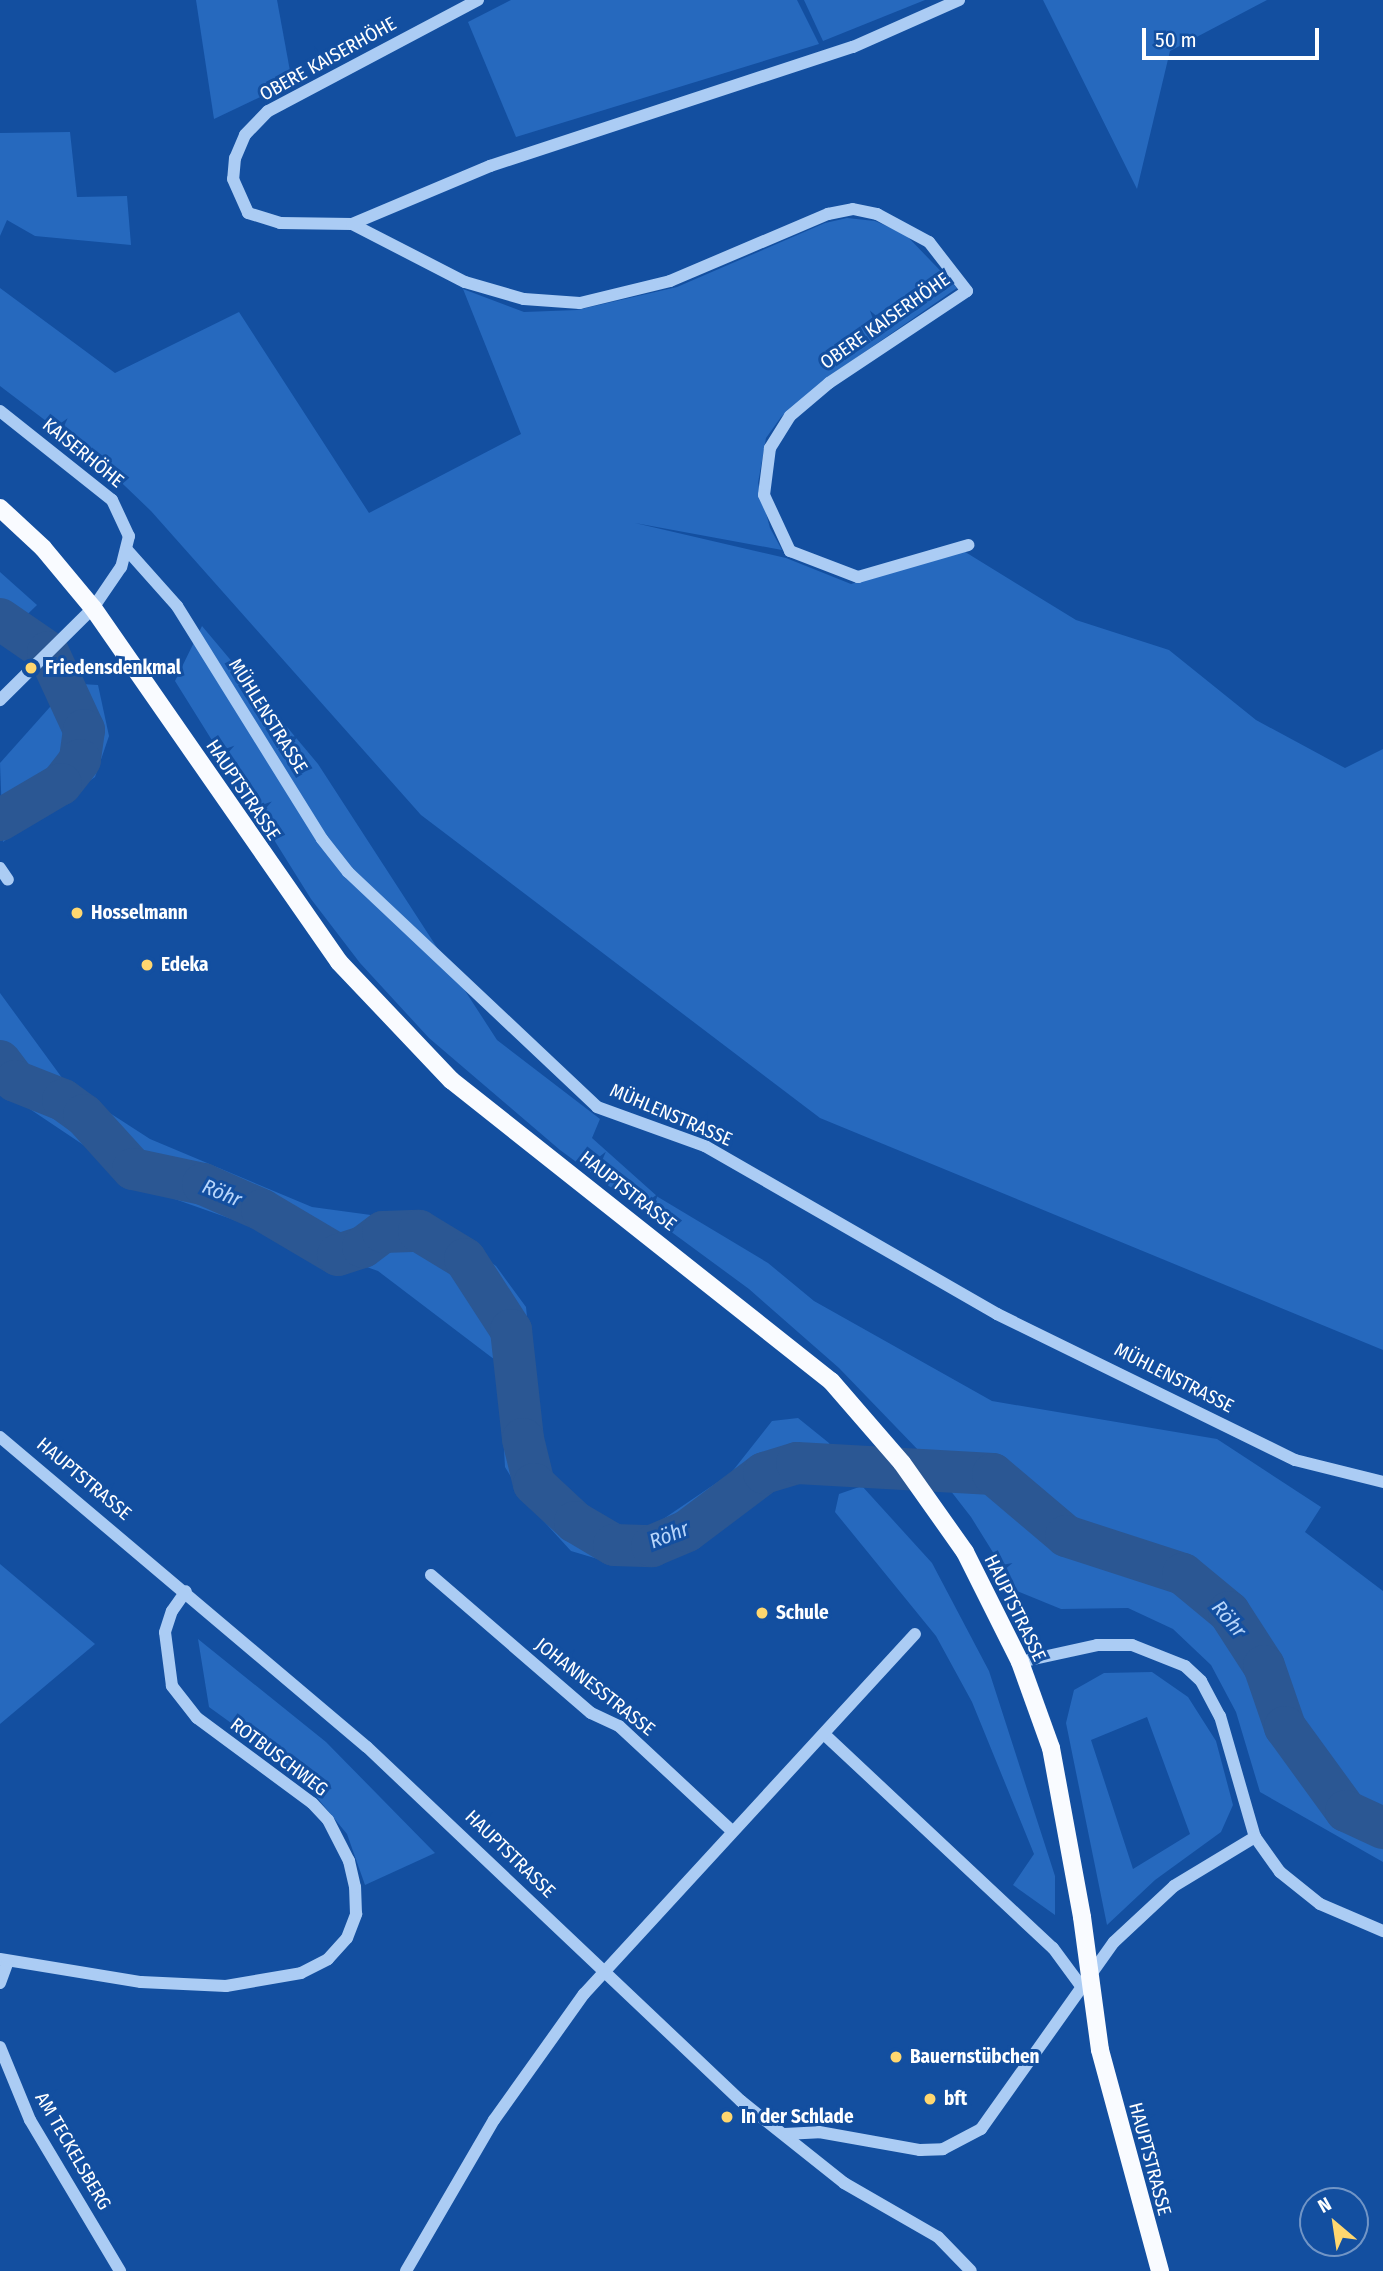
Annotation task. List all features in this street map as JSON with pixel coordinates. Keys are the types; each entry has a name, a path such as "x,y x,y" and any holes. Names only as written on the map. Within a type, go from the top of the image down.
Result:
{"main road":[{"name":"HAUPTSTRASSE","path":"0,508 43,548 93,608 339,962 442,1071 739,1304 831,1381 868,1424 965,1552 1020,1662 1051,1748 1082,1917 1100,2050 1160,2271"}],"street":[{"name":"OBERE KAISERHÖHE","path":"478,0 268,111 245,135 235,158 233,179 248,213 280,223 352,224 490,166 853,47 959,0"},
{"name":"OBERE KAISERHÖHE","path":"352,224 465,282 524,299 580,303 670,281 828,214 853,209 877,214 929,242 967,291 829,383 790,416 770,449 764,495 790,551 858,577 968,545"},
{"name":"KAISERHÖHE","path":"0,411 112,500 127,525 128,551"},
{"path":"0,700 93,608 128,551"},
{"name":"MÜHLENSTRASSE","path":"128,551 177,606 322,839 348,872 597,1107 705,1146 997,1314 1294,1460 1383,1482"},
{"path":"0,868 8,880"},
{"name":"HAUPTSTRASSE","path":"0,1437 186,1591 367,1747 705,2069 844,2183 938,2237 971,2271"},
{"name":"JOHANNESSTRASSE","path":"431,1575 591,1713 619,1726 732,1831"},
{"name":"ROTBUSCHWEG","path":"4,1960 141,1982 226,1986 301,1973 328,1959 347,1938 356,1914 355,1887 349,1861 328,1820 312,1803 197,1718 172,1686 165,1632 172,1611 186,1591"},
{"path":"407,2271 494,2120 604,1972 732,1831 825,1735 915,1634"},
{"path":"1020,1662 1097,1645 1132,1645 1185,1666 1201,1681 1220,1716 1255,1837 1297,1888 1320,1904 1383,1931"},
{"path":"825,1735 1053,1948 1081,1986"},
{"path":"785,2134 819,2132 920,2150 943,2149 964,2140 981,2129 1081,1986 1145,1910 1174,1885 1255,1837"},
{"path":"0,1983 4,1960"},
{"name":"AM TECKELSBERG","path":"0,2047 30,2120 120,2271"}],"shaded area":[{"path":"196,0 277,0 292,82 214,119"},
{"path":"511,0 797,0 819,44 516,137 468,22"},
{"path":"804,0 925,0 823,41"},
{"path":"1043,0 1267,0 1170,51 1137,189"},
{"path":"70,132 77,197 127,196 131,245 35,236 7,220 0,236 0,133"},
{"path":"847,218 875,221 905,234 957,288 827,378 781,417 766,438 758,483 770,528 782,550 635,523 786,558 851,584 962,550 1076,620 1169,650 1256,720 1345,768 1383,749 1383,1350 820,1118 421,815 151,511 100,462 0,386 0,288 115,373 239,312 369,513 521,434 463,289 524,312 577,310 677,287 825,223"},
{"path":"0,572 37,605 0,641"},
{"path":"202,626 318,764 497,1040 600,1119 592,1138 658,1197 768,1263 814,1301 992,1401 1217,1439 1321,1507 1305,1532 1383,1591 1383,1862 1260,1792 1236,1712 1211,1665 1173,1629 1128,1608 1061,1609 1017,1591 971,1517 922,1454 839,1368 749,1289 560,1150 429,1038 360,963 311,899 175,681"},
{"path":"81,684 98,685 109,736 95,777 3,842 0,763 58,698"},
{"path":"0,993 68,1086 150,1139 312,1207 437,1224 496,1266 526,1307 541,1453 561,1496 599,1526 647,1530 731,1473 772,1421 798,1418 829,1443 835,1457 791,1458 760,1467 666,1556 618,1565 571,1551 527,1503 505,1467 499,1363 378,1271 152,1191 0,1089"},
{"path":"862,1486 932,1563 989,1671 1055,1876 1055,1915 1013,1885 1034,1854 972,1702 936,1636 835,1512 839,1494"},
{"path":"0,1564 95,1644 0,1724"},
{"path":"198,1639 326,1742 435,1853 365,1885 347,1834 292,1767 209,1707"},
{"path":"1152,1672 1188,1697 1216,1741 1233,1805 1221,1832 1155,1880 1107,1925 1066,1723 1074,1690 1104,1673","holes":["1147,1717 1190,1834 1133,1869 1091,1740"]}],"waterway":[{"name":"Röhr","path":"0,619 48,652 84,730 80,760 61,784 0,820"},
{"name":"Röhr","path":"0,1061 15,1081 63,1100 84,1115 133,1169 203,1184 262,1210 338,1255 363,1247 383,1232 419,1231 465,1259 511,1330 523,1439 534,1484 575,1522 614,1545 652,1546 687,1531 764,1473 797,1463 993,1474 1066,1536 1183,1574 1229,1612 1264,1666 1285,1727 1346,1811 1383,1828"}],"place":[{"name":"Friedensdenkmal","path":"31,668"},
{"name":"Hosselmann","path":"77,913"},
{"name":"Edeka","path":"147,965"},
{"name":"Schule","path":"762,1613"},
{"name":"Bauernstübchen","path":"896,2057"},
{"name":"bft","path":"930,2099"},
{"name":"In der Schlade","path":"727,2117"}]}
